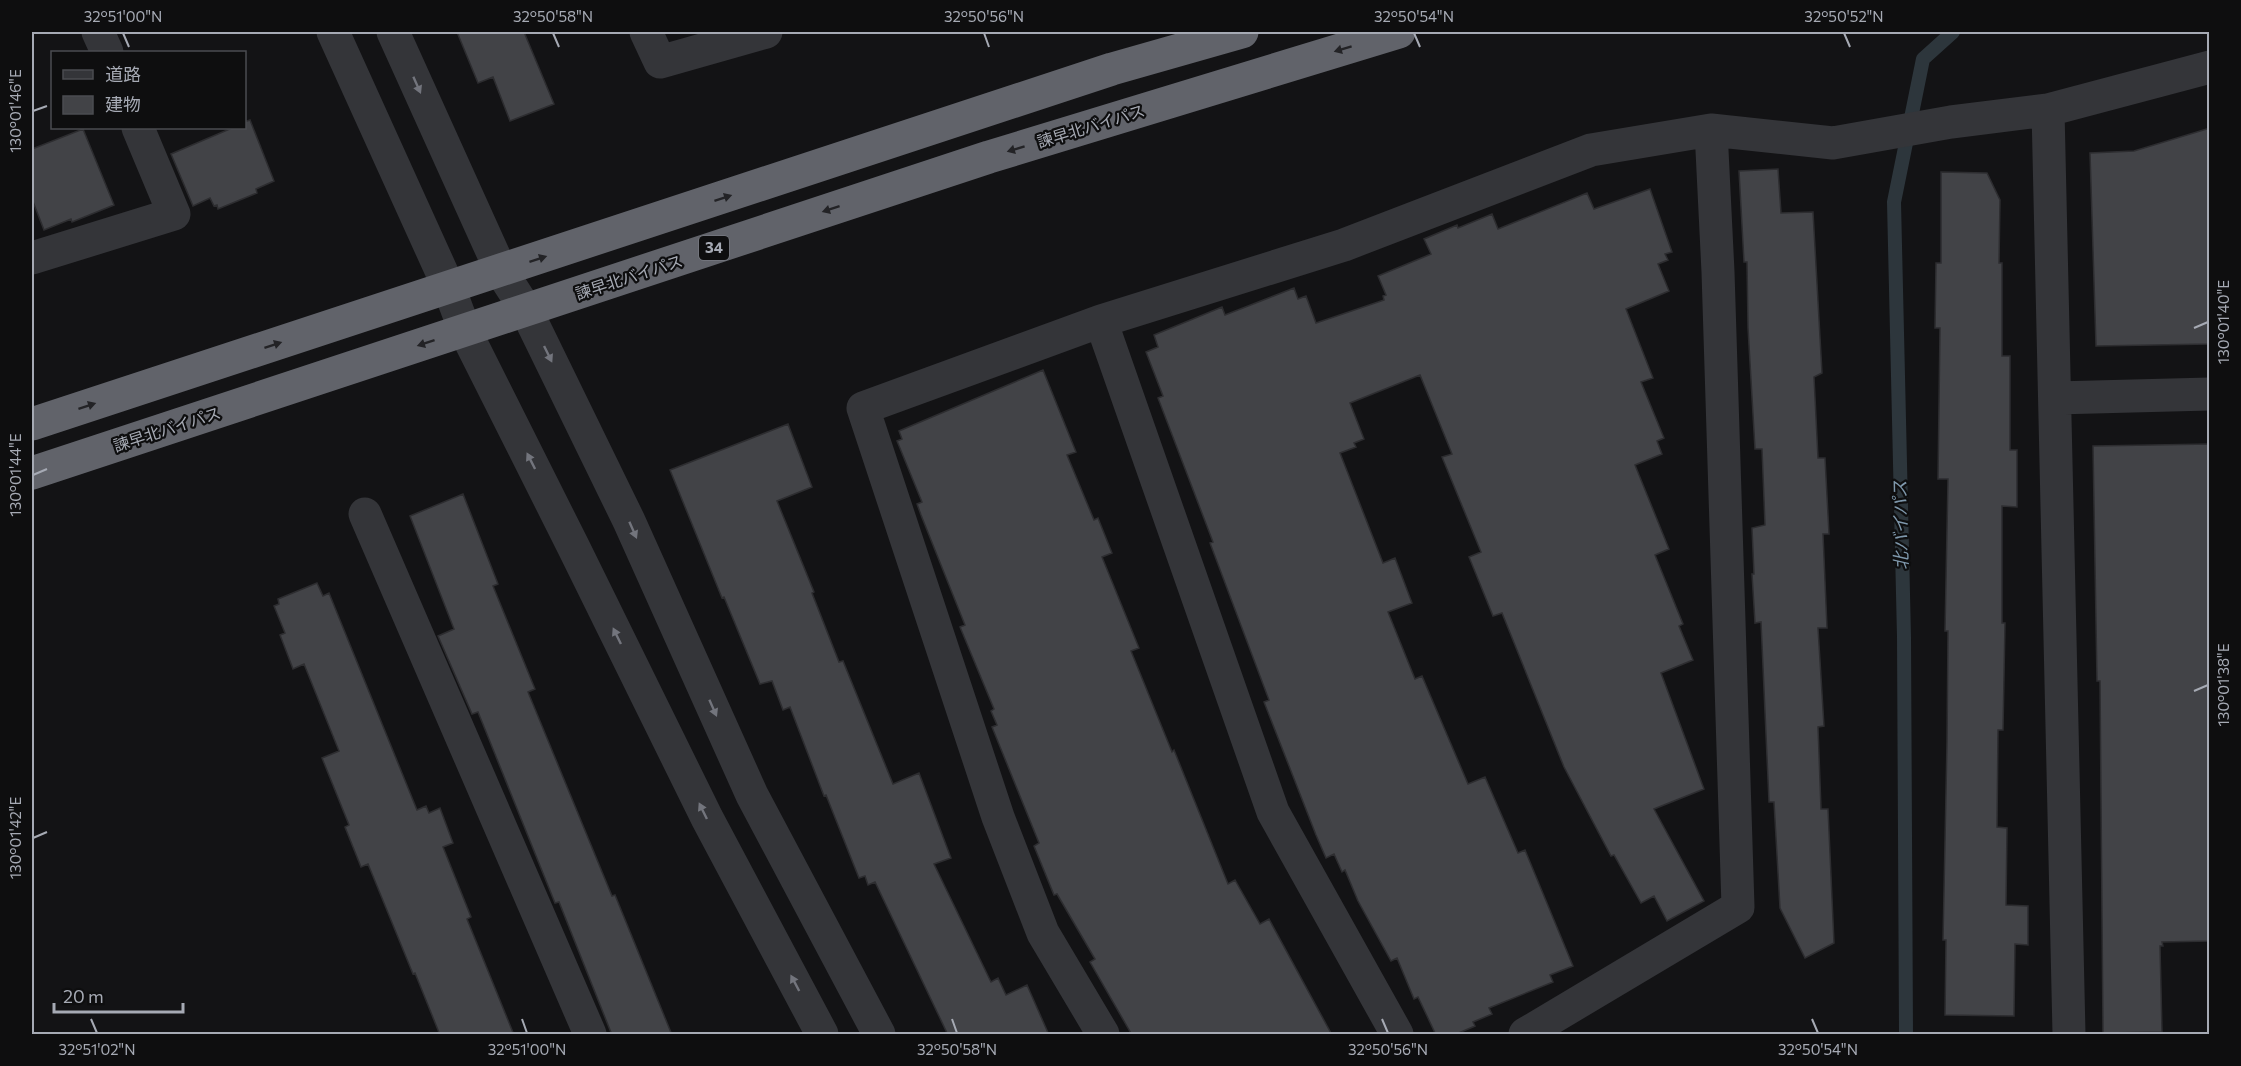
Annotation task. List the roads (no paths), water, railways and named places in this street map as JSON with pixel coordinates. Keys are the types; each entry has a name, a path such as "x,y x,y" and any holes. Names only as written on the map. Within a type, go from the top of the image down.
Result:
{"highway":[{"path":"32,424 1101,73 1242,32"},
{"name":"諫早北バイパス","path":"32,473 989,157 1399,32"}],"street":[{"path":"98,32 107,51"},
{"path":"333,32 449,288 465,331 706,818 822,1035"},
{"path":"393,32 501,271 526,310 629,521 752,795 879,1035"},
{"path":"646,32 660,62 765,32"},
{"path":"1103,1035 1043,933 998,817 863,408 1101,321 1344,245 1591,150 1711,130 1833,143 1952,122 2048,110 2210,67"},
{"path":"2048,110 2069,1035"},
{"path":"32,258 174,214 138,129"},
{"path":"1525,1035 1738,907 1718,272 1711,130"},
{"path":"1101,321 1273,812 1397,1035"},
{"path":"2055,398 2210,394"},
{"path":"365,514 590,1035"}],"waterway":[{"name":"北バイパス","path":"1906,1034 1904,637 1894,202 1923,59 1953,32"}]}
